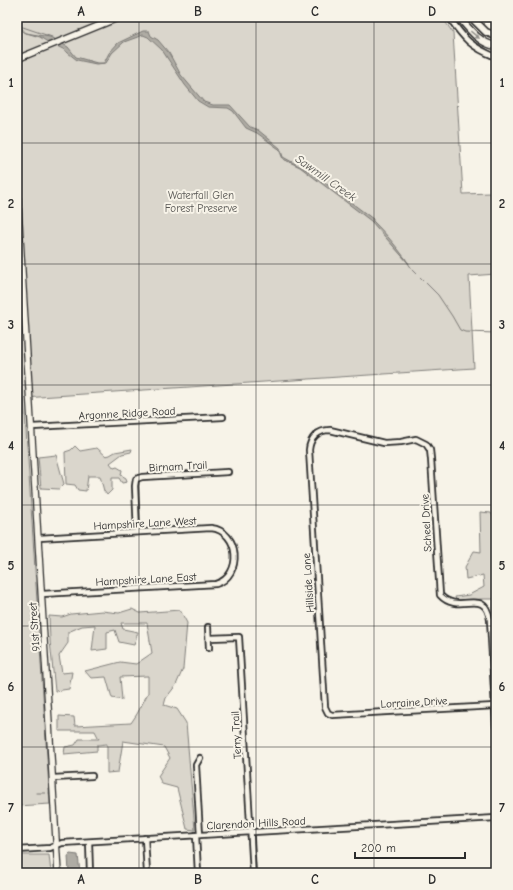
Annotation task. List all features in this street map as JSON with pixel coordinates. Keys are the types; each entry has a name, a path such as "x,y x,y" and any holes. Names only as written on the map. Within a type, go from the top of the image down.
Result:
{"highway":[{"path":"459,17 469,30 476,36 485,42 496,46"},
{"path":"472,17 486,32 496,36"}],"main road":[{"path":"17,59 120,17"},
{"name":"91st Street","path":"17,188 58,873"}],"street":[{"path":"449,17 462,36 471,44 482,51 496,56"},
{"name":"Argonne Ridge Road","path":"32,427 223,417"},
{"name":"Scheel Drive","path":"309,445 314,436 327,430 384,442 401,442 416,439 426,444 430,450 431,459 440,596 444,600 453,604 478,603 486,606 489,612 495,706"},
{"name":"Hillside Lane","path":"309,445 325,707 328,713 332,715"},
{"name":"Birnam Trail","path":"137,532 136,479 142,477 228,472"},
{"name":"Hampshire Lane West","path":"39,538 211,528 217,529 226,534 232,545 234,557"},
{"name":"Hampshire Lane East","path":"42,594 216,584 228,577 233,567 234,557"},
{"path":"208,627 209,648"},
{"name":"Terry Trail","path":"209,638 239,637 253,873"},
{"path":"495,706 496,726"},
{"name":"Lorraine Drive","path":"332,715 495,706"},
{"path":"198,873 196,765 200,758"},
{"path":"53,778 92,776"},
{"name":"Clarendon Hills Road","path":"17,850 50,848 62,843 496,818"},
{"path":"145,838 147,873"},
{"path":"89,842 90,873"}],"green space":[{"name":"Waterfall Glen Forest Preserve","path":"17,17 442,17 453,33 463,194 490,193 492,191 496,191 496,274 469,276 474,368 24,398 50,804 17,806"},
{"path":"75,446 80,451 97,448 106,456 115,452 132,449 131,452 122,454 110,463 114,468 117,467 122,470 121,475 126,478 127,482 122,483 119,478 112,478 112,490 107,495 104,491 100,476 88,476 86,491 78,490 75,485 66,484 65,452 71,450"},
{"path":"56,455 64,484 59,489 41,488 38,457"},
{"path":"480,512 491,513 496,522 496,606 494,599 456,600 455,597 469,595 484,587 483,575 466,579 465,567 474,551 481,552"},
{"path":"132,609 140,613 180,610 187,623 183,669 176,685 166,698 164,705 177,709 186,723 195,830 187,829 177,788 162,784 158,776 170,758 164,747 123,741 118,772 107,773 107,744 97,745 97,751 64,754 65,747 75,745 79,739 99,739 95,731 59,731 59,716 74,717 75,726 131,723 148,693 148,676 120,677 122,700 112,698 106,677 91,678 85,671 120,662 136,664 152,653 147,623 121,623 123,629 138,632 134,645 119,642 115,630 107,632 107,649 92,651 95,625 82,626 68,632 68,643 59,656 62,673 72,672 69,689 55,691 49,616 62,617 71,614 102,611 119,613"},
{"path":"17,855 49,855 51,873 17,873"}],"shaded area":[{"path":"17,23 26,33 17,27"},
{"path":"143,31 149,31 151,36 158,40 169,53 181,75 204,102 213,105 230,105 250,127 258,130 280,148 283,157 312,173 373,219 373,221 392,241 409,264 371,221 300,167 283,159 279,149 257,133 246,128 233,111 228,108 208,107 198,101 185,85 162,50 148,37 143,35 124,42 112,53 106,63 96,64 77,60 63,49 40,37 27,33 50,37 68,47 76,57 97,63 104,63 109,53 118,43"},
{"path":"70,854 78,855 80,873 69,873 68,856"}],"waterway":[{"name":"Sawmill Creek","path":"17,25 52,37"},
{"name":"Sawmill Creek","path":"404,257 412,269 438,295 460,330 465,332 496,333"},
{"path":"36,793 45,793"}]}
